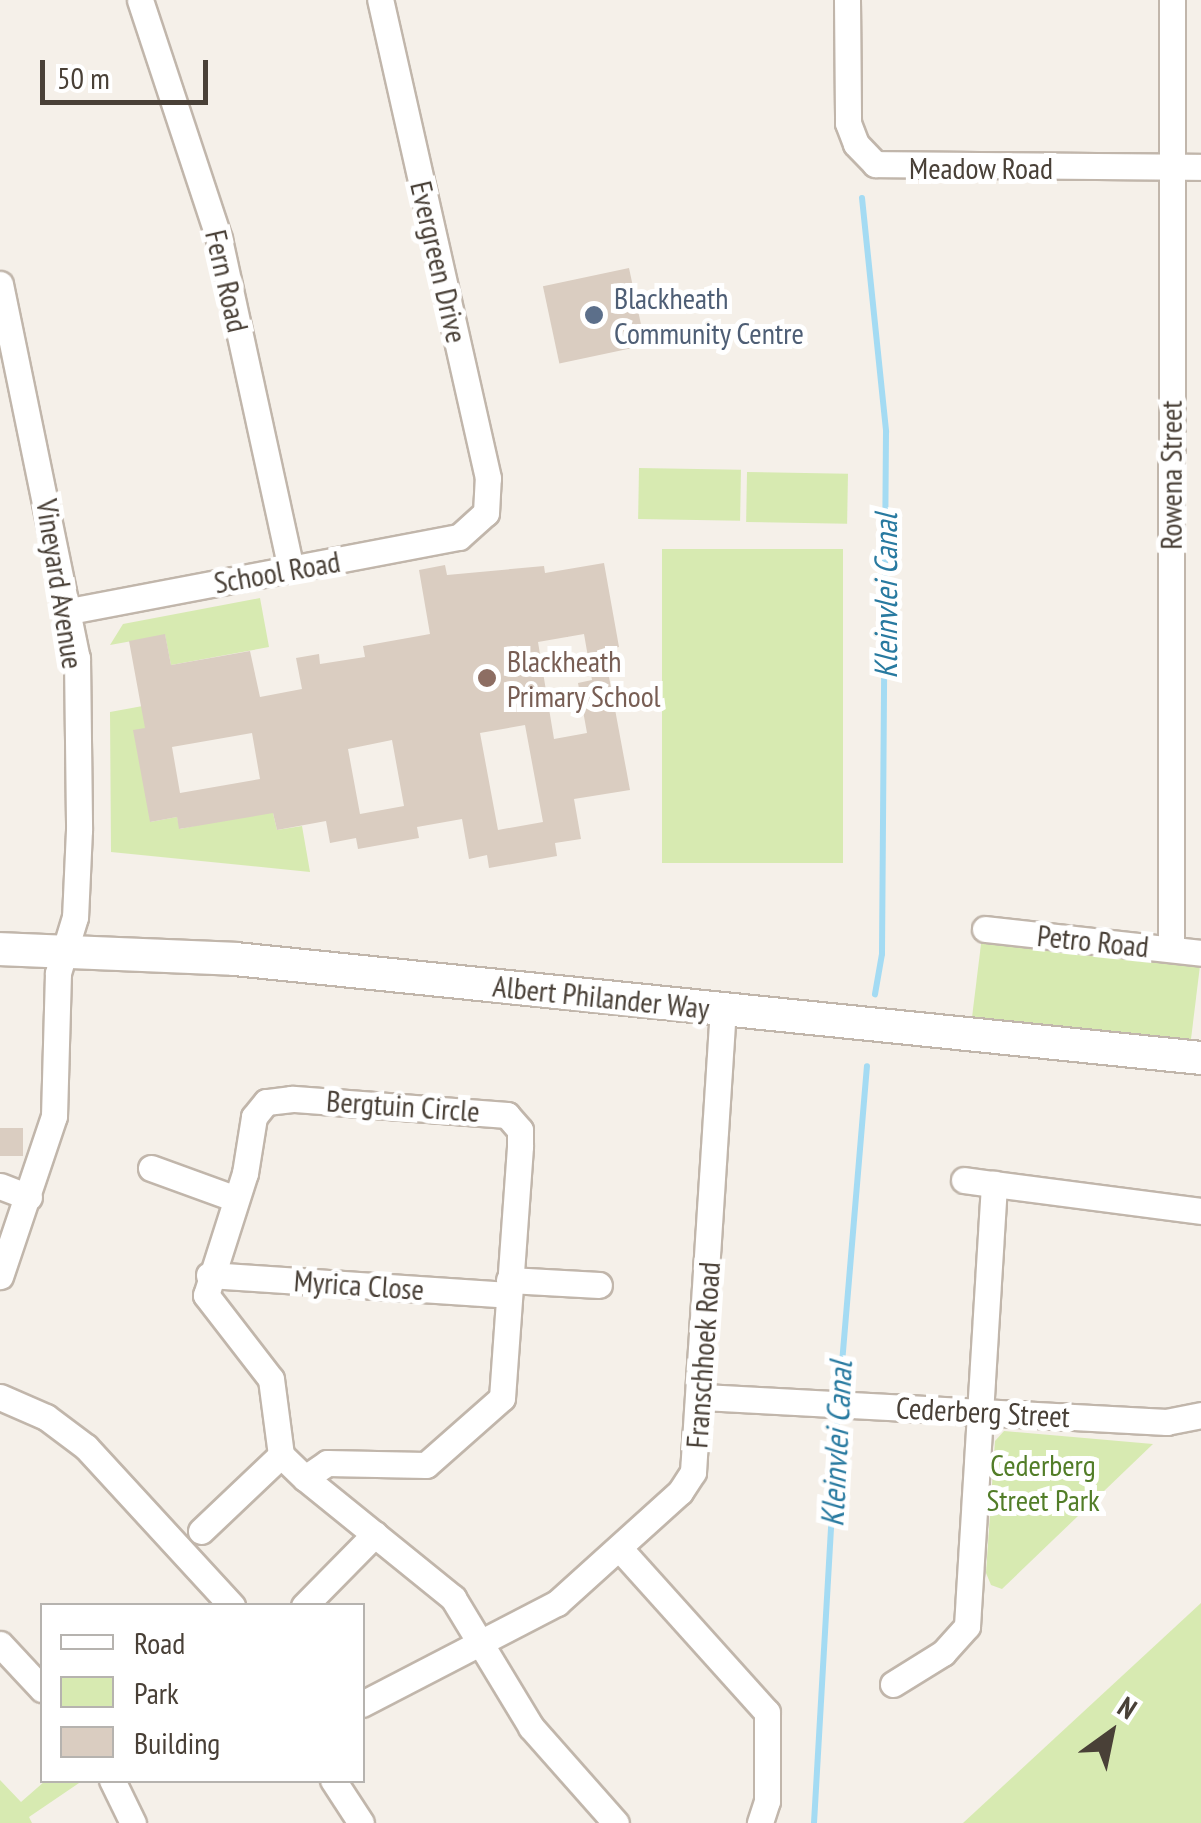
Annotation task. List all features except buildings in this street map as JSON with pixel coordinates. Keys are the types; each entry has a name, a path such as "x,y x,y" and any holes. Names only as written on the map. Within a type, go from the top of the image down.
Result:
{"street":[{"name":"Fern Road","path":"140,0 219,239 291,569"},
{"name":"Evergreen Drive","path":"380,0 488,478 488,504 480,523"},
{"name":"Meadow Road","path":"848,0 848,122 856,144 876,164 1201,167"},
{"name":"Rowena Street","path":"1170,949 1172,0"},
{"name":"Vineyard Avenue","path":"0,1276 54,1116 58,973 75,918 79,830 77,658 3,301"},
{"name":"School Road","path":"70,611 460,538 480,523"},
{"name":"Petro Road","path":"985,929 1201,953"},
{"name":"Albert Philander Way","path":"0,949 66,948 847,1020 1201,1058"},
{"name":"Franschhoek Road","path":"365,1702 558,1602 620,1550 693,1472 703,1397 724,1009"},
{"name":"Bergtuin Circle","path":"209,1274 236,1199 254,1117 272,1099 502,1114 516,1124 520,1138 502,1398 451,1448 418,1467 327,1464 305,1478"},
{"path":"151,1168 236,1199"},
{"path":"964,1180 1201,1211"},
{"path":"893,1684 935,1660 967,1626 994,1184"},
{"path":"0,1186 29,1197"},
{"path":"209,1274 210,1306 271,1378 281,1455 453,1598 484,1642 531,1727 616,1823"},
{"name":"Myrica Close","path":"209,1274 509,1288 599,1285"},
{"path":"0,1397 46,1417 86,1448 229,1603"},
{"name":"Cederberg Street","path":"703,1397 1186,1422 1201,1416"},
{"path":"201,1531 281,1455"},
{"path":"307,1603 375,1534"},
{"path":"620,1550 767,1712 767,1801 760,1823"},
{"path":"0,1644 40,1687"},
{"path":"113,1783 133,1823"},
{"path":"335,1783 361,1823"}],"green space":[{"path":"639,468 741,470 740,521 638,519"},
{"path":"747,472 848,474 847,524 746,522"},
{"path":"662,549 843,549 843,863 662,863"},
{"path":"260,598 269,647 171,665 165,635 110,645 123,624"},
{"path":"159,703 150,822 177,817 180,829 272,809 277,830 302,826 310,872 111,852 110,712"},
{"path":"982,936 1200,963 1190,1049 971,1022"},
{"name":"Cederberg Street Park","path":"1004,1431 1153,1444 1002,1589 991,1585 986,1573 995,1441"},
{"path":"1201,1603 1201,1823 963,1823"},
{"path":"0,1780 21,1802 43,1783 79,1783 29,1817 32,1823 0,1823"}],"waterway":[{"name":"Kleinvlei Canal","path":"862,198 886,432 882,954 875,994"},
{"name":"Kleinvlei Canal","path":"839,1399 867,1066"},
{"name":"Kleinvlei Canal","path":"814,1823 838,1411"}],"place":[{"name":"Blackheath Community Centre","path":"594,315"},
{"name":"Blackheath Primary School","path":"487,678"}]}
